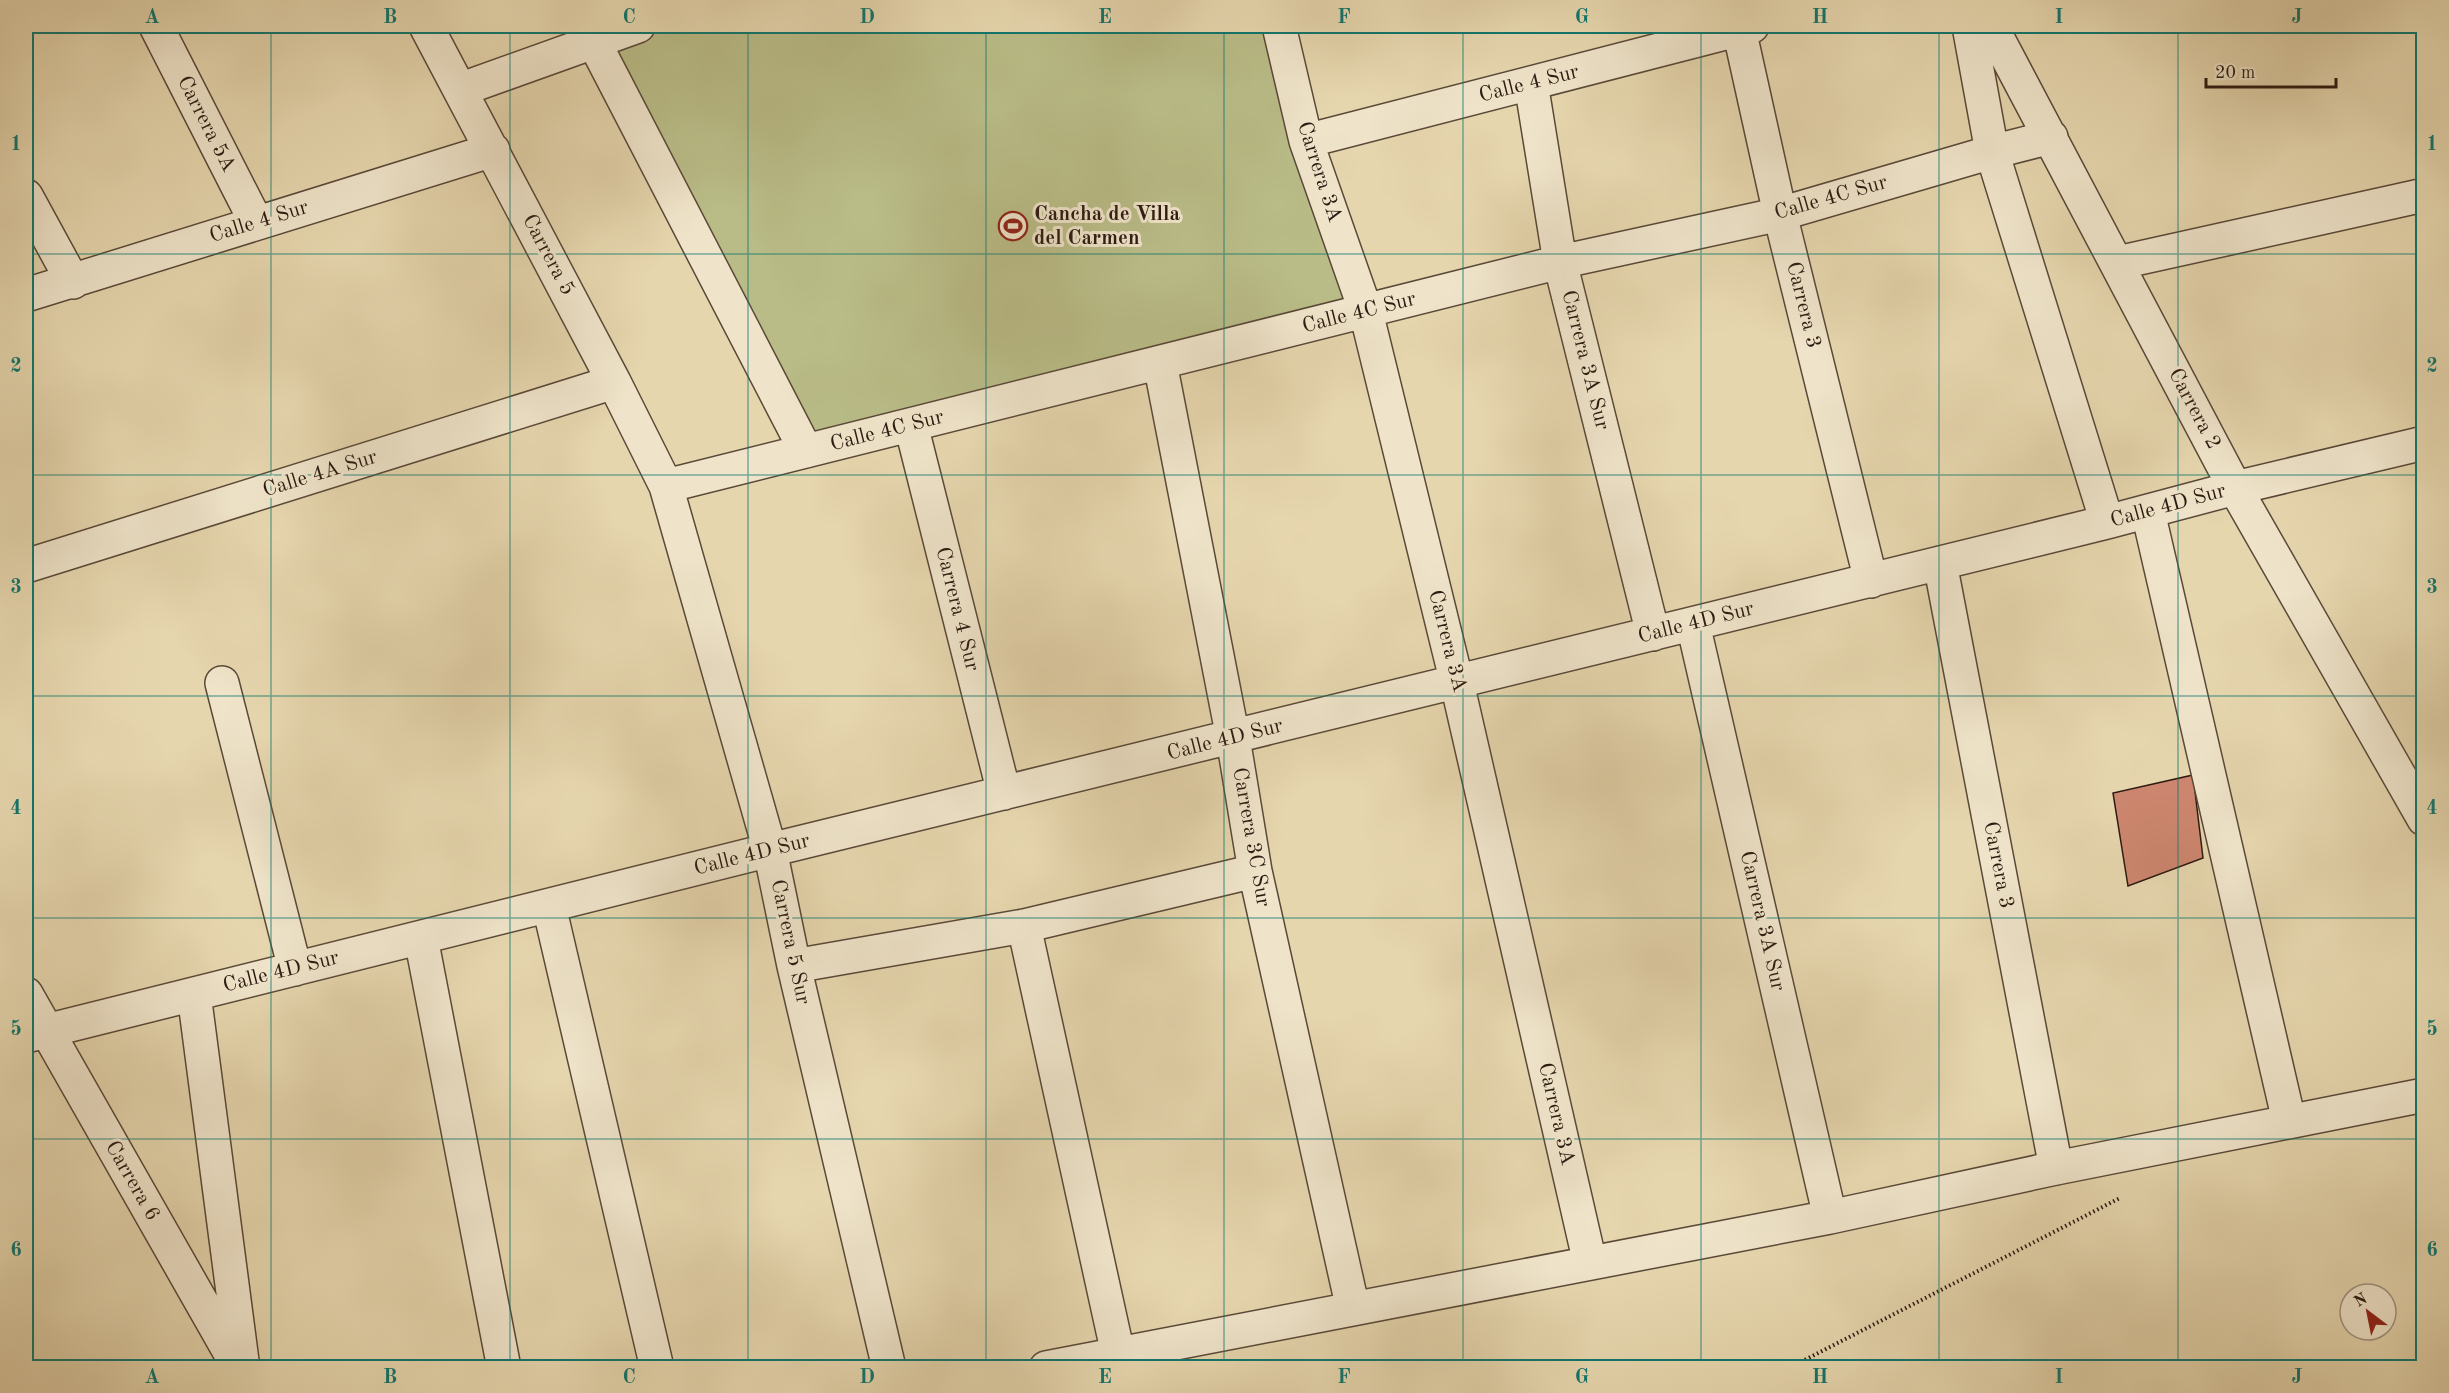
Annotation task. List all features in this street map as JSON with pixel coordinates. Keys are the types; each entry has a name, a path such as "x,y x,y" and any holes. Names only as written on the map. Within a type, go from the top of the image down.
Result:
{"street":[{"name":"Carrera 5A","path":"156,26 256,222"},
{"name":"Carrera 5","path":"426,26 462,89 666,486"},
{"path":"462,89 638,26"},
{"name":"Carrera 3A","path":"1279,26 1306,141 1366,312 1457,683 1590,1263"},
{"path":"1969,26 1992,152 2107,522"},
{"name":"Carrera 2","path":"1991,26 2235,488 2424,819"},
{"name":"Calle 4 Sur","path":"1306,141 1745,27"},
{"name":"Carrera 3","path":"1745,27 1780,214 1871,581"},
{"path":"594,42 806,451"},
{"name":"Carrera 3A Sur","path":"1531,83 1560,262 1653,634"},
{"name":"Calle 4C Sur","path":"666,486 1560,262 1780,214 2051,137"},
{"name":"Calle 4 Sur","path":"26,295 493,150"},
{"path":"2117,263 2424,195"},
{"path":"26,196 73,282"},
{"name":"Carrera 3C Sur","path":"1161,363 1233,738 1255,871 1353,1309"},
{"name":"Calle 4A Sur","path":"26,566 614,381"},
{"name":"Carrera 4 Sur","path":"911,425 1004,793"},
{"name":"Calle 4D Sur","path":"35,1034 770,850 1457,683 2148,512 2235,488 2424,443"},
{"name":"Carrera 5 Sur","path":"666,486 770,850 794,966 889,1368"},
{"path":"2148,512 2289,1120"},
{"name":"Carrera 3","path":"1940,563 2056,1168"},
{"name":"Carrera 3A Sur","path":"1693,624 1830,1217"},
{"path":"222,683 295,969"},
{"path":"794,966 1024,926 1255,871"},
{"path":"549,906 650,1358"},
{"path":"1024,926 1118,1354"},
{"path":"421,938 504,1368"},
{"name":"Carrera 6","path":"26,994 35,1034 241,1368"},
{"path":"194,994 241,1368"},
{"path":"1046,1368 1830,1217 2289,1120 2424,1095"}],"path":[{"path":"1789,1368 2124,1196"}],"green space":[{"name":"Cancha de Villa del Carmen","path":"638,26 1279,26 1366,312 806,451 594,42"}],"building":[{"path":"2193,775 2203,858 2128,886 2113,793"}],"place":[{"name":"Cancha de Villa del Carmen","path":"1013,226"}]}
